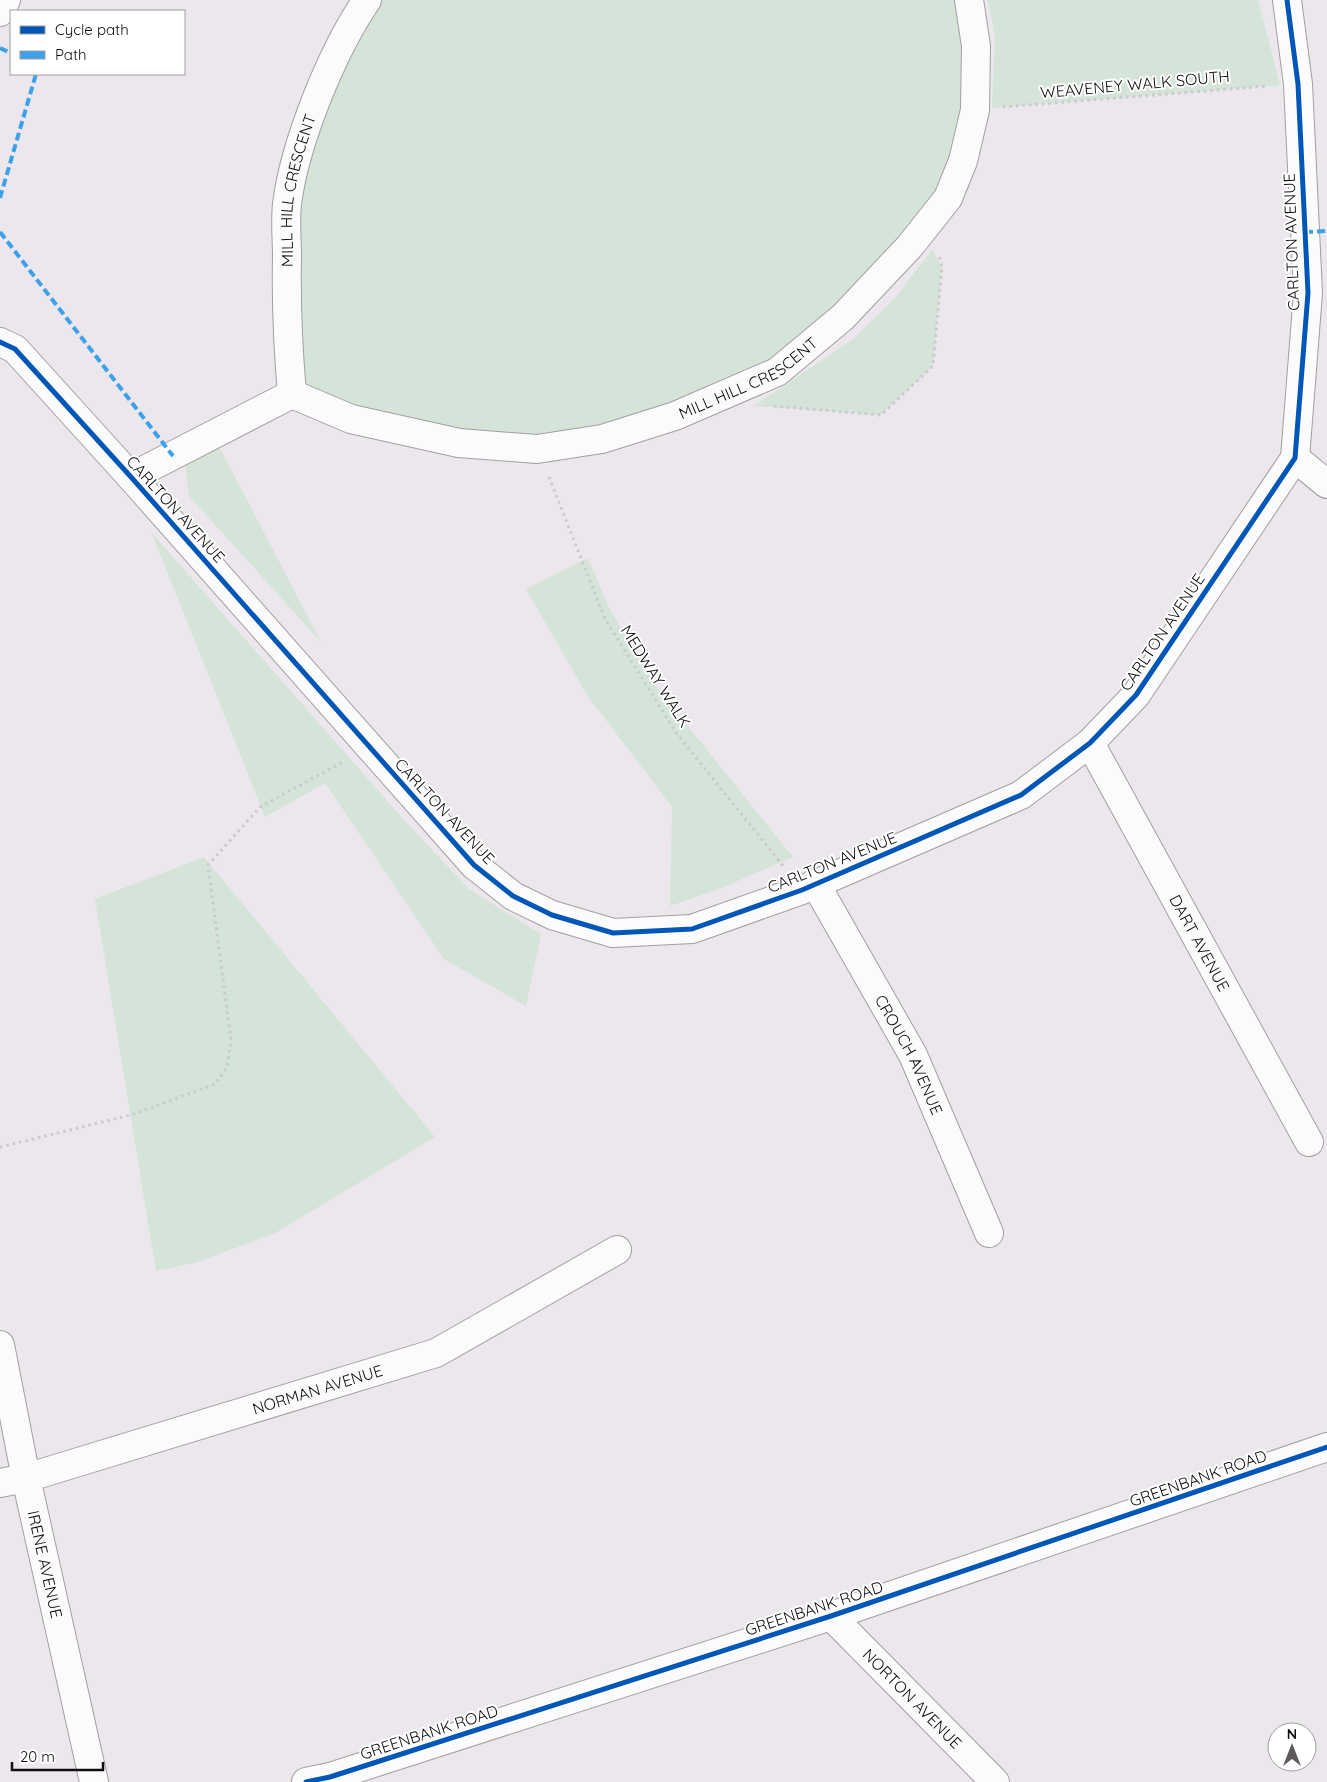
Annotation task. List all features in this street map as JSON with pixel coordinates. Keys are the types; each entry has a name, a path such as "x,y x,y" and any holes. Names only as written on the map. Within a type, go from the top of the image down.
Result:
{"street":[{"path":"0,12 6,0"},
{"name":"MILL HILL CRESCENT","path":"367,0 356,17 329,70 296,164 287,205 286,326 292,394 351,419 459,443 537,449 602,439 675,416 777,372 843,317 948,198 963,162 975,110 976,46 969,0"},
{"name":"CARLTON AVENUE","path":"0,342 15,349 131,477 474,865 513,896 552,915 613,932 692,928 808,886 892,852 1021,795 1090,743 1136,695 1295,458 1308,293 1298,84 1287,0"},
{"path":"131,477 292,394"},
{"path":"1295,458 1327,484"},
{"name":"DART AVENUE","path":"1090,743 1309,1142"},
{"name":"CROUCH AVENUE","path":"808,886 912,1055 989,1233"},
{"name":"NORMAN AVENUE","path":"0,1483 26,1478 436,1353 617,1250"},
{"name":"IRENE AVENUE","path":"0,1346 26,1478 94,1782"},
{"name":"GREENBANK ROAD","path":"306,1782 330,1777 831,1616 1327,1447"},
{"name":"NORTON AVENUE","path":"831,1616 995,1782"}],"path":[{"path":"767,406 881,415 933,366 942,267 930,220"},
{"path":"0,1147 131,1115 215,1084 227,1068 231,1040 208,865 260,807 370,748"}],"green space":[{"path":"367,0 969,0 976,46 948,198 765,377 537,449 292,394 287,205"},
{"path":"988,0 1258,0 1280,85 992,108 995,38"},
{"path":"932,250 942,267 933,366 881,415 754,406 853,339 894,299"},
{"path":"220,448 321,642 189,496 185,463"},
{"path":"151,532 404,820 469,889 541,934 526,1006 444,959 325,783 265,817"},
{"path":"588,558 610,610 658,689 793,857 719,889 670,906 672,807 587,695 526,589"},
{"path":"204,857 435,1137 275,1233 198,1262 156,1271 95,899"}],"marked path":[{"path":"0,48 10,53"},
{"path":"0,198 36,75"},
{"path":"1305,232 1327,231"},
{"path":"0,232 173,456"}],"cycle path":[{"path":"0,342 15,349 131,477 474,865 513,896 552,915 613,933 692,929 802,890 1021,795 1090,743 1136,695 1295,458 1308,293 1298,84 1287,0"},
{"path":"306,1782 330,1777 831,1616 1327,1447"}]}
